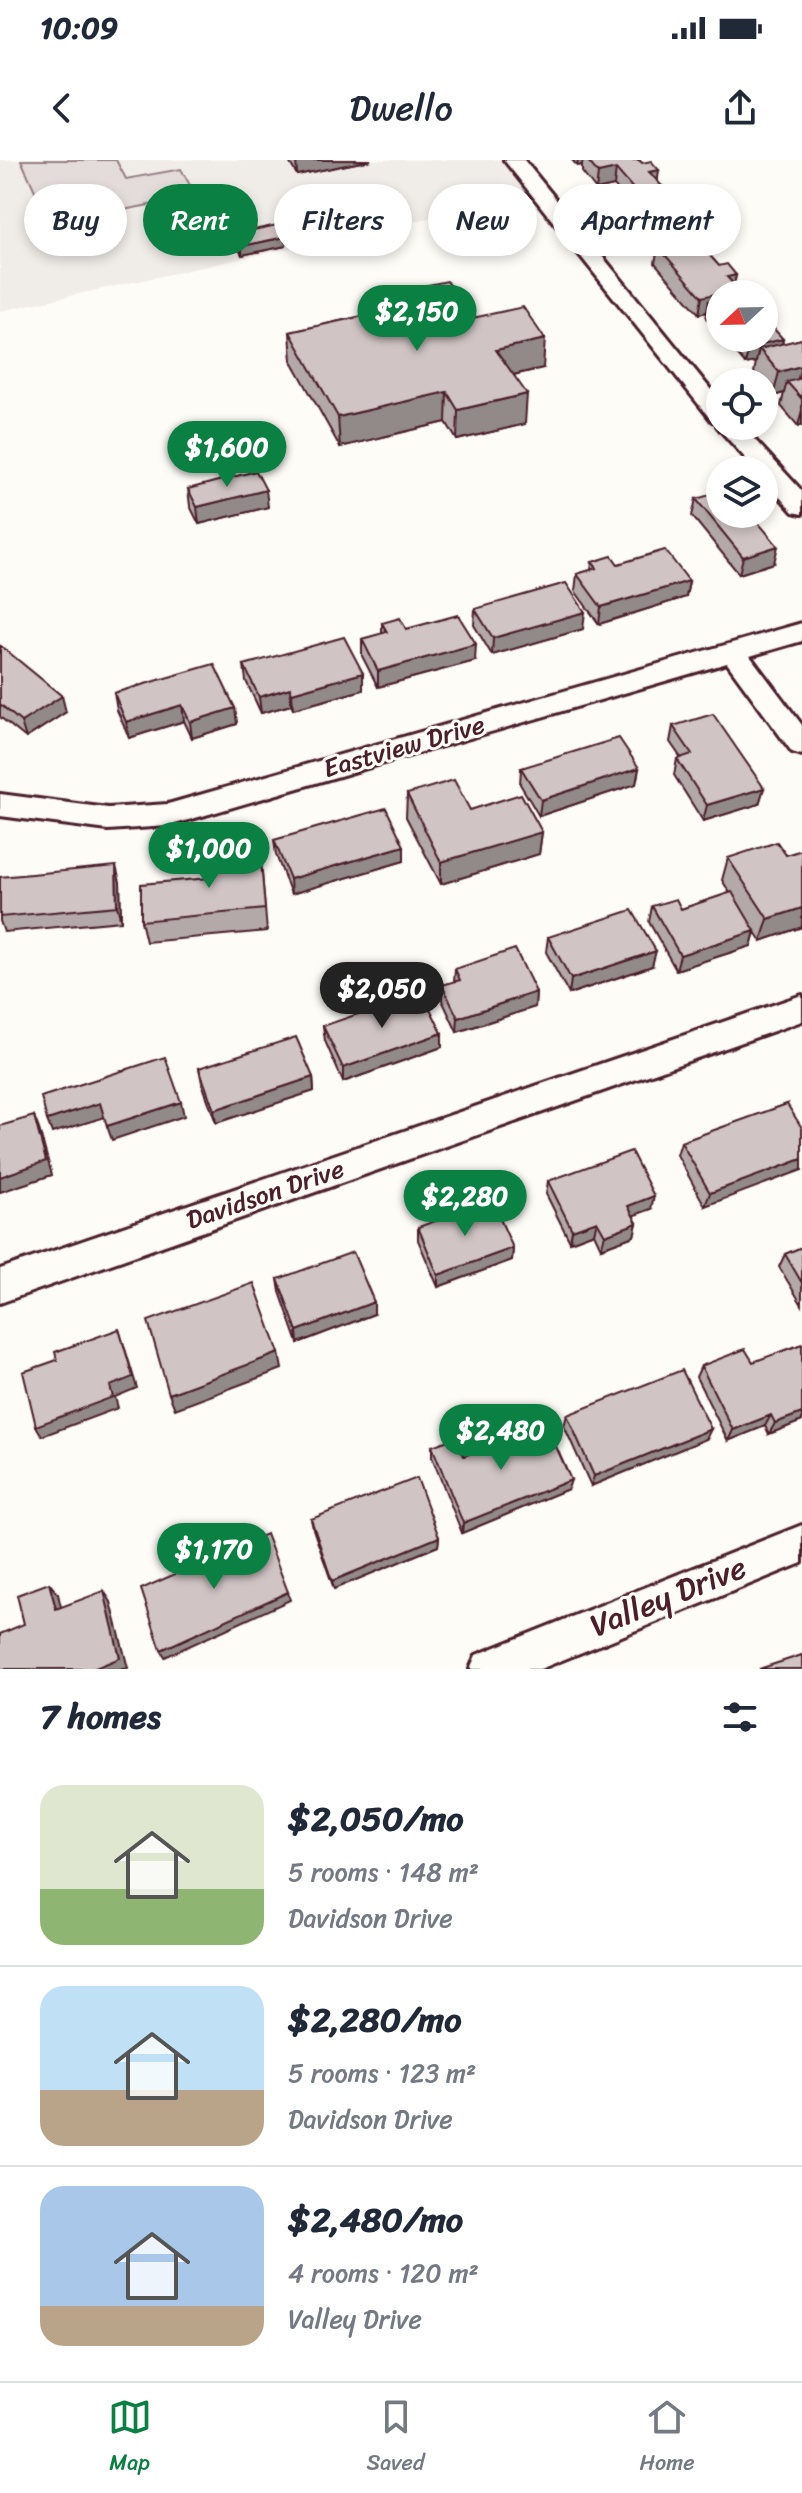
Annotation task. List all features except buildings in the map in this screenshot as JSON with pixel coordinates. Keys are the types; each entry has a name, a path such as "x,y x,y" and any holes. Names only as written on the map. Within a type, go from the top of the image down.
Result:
{"street":[{"path":"514,160 706,399"},
{"path":"742,440 802,506"},
{"name":"Eastview Drive","path":"0,805 108,819 168,815 802,632"},
{"path":"733,652 802,745"},
{"name":"Davidson Drive","path":"0,1286 802,1008"},
{"name":"Valley Drive","path":"490,1669 802,1544"}],"shaded area":[{"path":"0,160 515,160 533,184 428,184 428,218 412,222 412,184 274,184 274,252 258,255 258,184 143,184 143,256 254,256 0,311"},
{"path":"21,160 116,160 126,179 181,169 189,184 143,184 143,206 127,209 127,184 32,184"}]}
